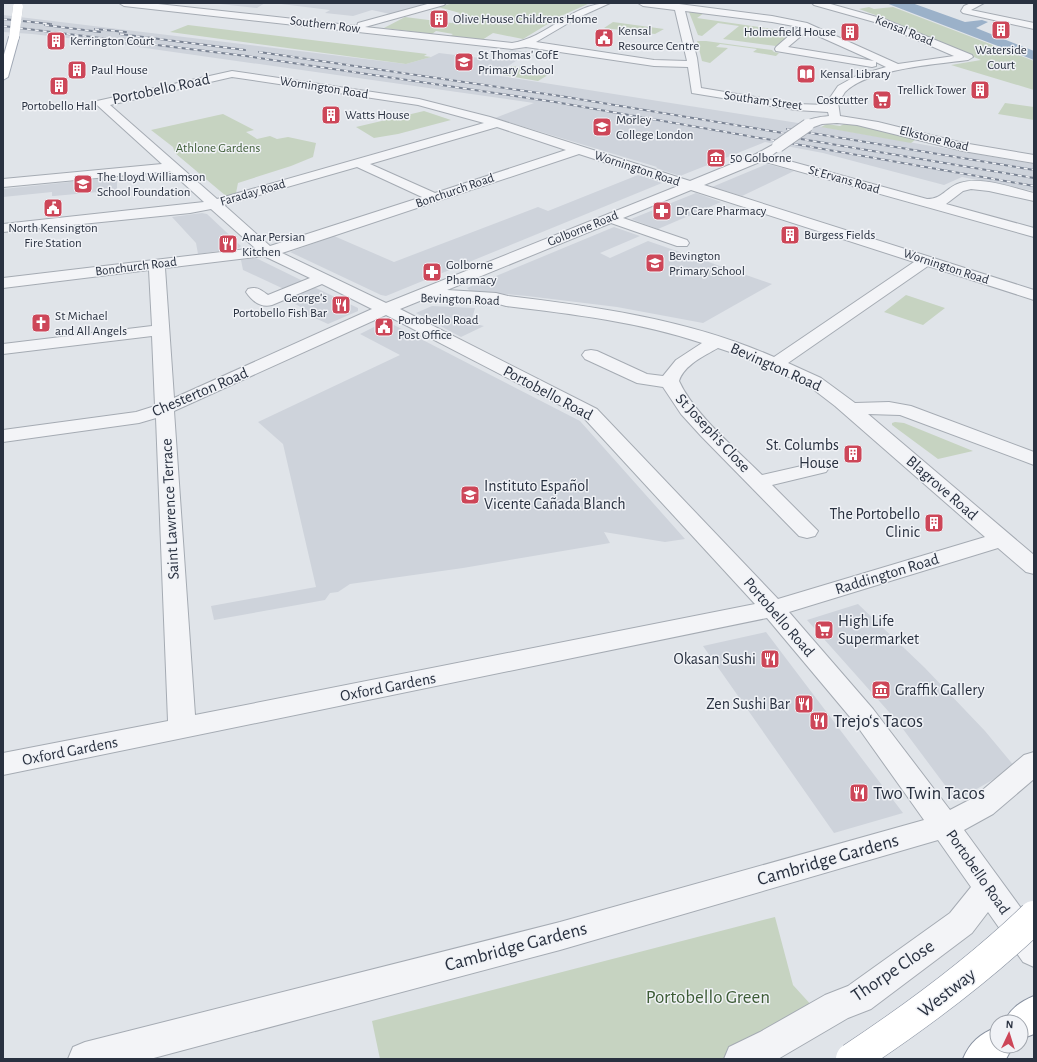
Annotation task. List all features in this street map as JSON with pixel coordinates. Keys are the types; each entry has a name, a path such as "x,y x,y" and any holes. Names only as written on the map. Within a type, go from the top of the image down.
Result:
{"main road":[{"path":"4,72 9,43 19,3"},
{"name":"Westway","path":"852,1059 917,1017 1006,945 1034,917"},
{"path":"980,1059 989,1051"}],"street":[{"name":"Southern Row","path":"130,3 501,45 526,44 654,63 693,64"},
{"path":"348,28 441,3"},
{"path":"526,44 574,16 605,3"},
{"path":"643,3 772,19 807,26 886,65"},
{"name":"Kensal Road","path":"817,3 881,21 968,58 886,65"},
{"path":"979,3 967,8 966,11 974,14 1034,26"},
{"path":"679,7 693,64"},
{"path":"253,17 263,10"},
{"path":"1009,21 1022,15"},
{"path":"807,26 780,49 886,65"},
{"path":"824,56 838,45 844,43"},
{"name":"Southam Street","path":"693,64 696,91 796,106 833,114"},
{"path":"833,114 836,96 847,85 886,65"},
{"name":"Wornington Road","path":"232,74 419,102 495,124 690,185 1034,295"},
{"name":"Portobello Road","path":"232,74 101,103 268,252 324,278 590,413 620,442 773,609 864,716 945,826 1034,952"},
{"name":"Golborne Road","path":"386,309 761,157 813,121 833,114"},
{"name":"Elkstone Road","path":"833,114 953,145 1034,159"},
{"name":"Faraday Road","path":"3,228 190,209 214,204 495,124"},
{"name":"Bonchurch Road","path":"3,283 268,252 332,233 578,150"},
{"name":"St Ervans Road","path":"761,157 931,203 1034,233"},
{"path":"358,163 435,198"},
{"path":"3,183 60,172 171,167"},
{"path":"931,203 942,202 961,188 972,185 1034,197"},
{"path":"610,218 682,243"},
{"path":"776,364 926,260"},
{"name":"Saint Lawrence Terrace","path":"157,265 182,728"},
{"path":"254,292 266,302 324,278"},
{"name":"Bevington Road","path":"419,296 496,303 506,301 615,316 672,327 717,341 776,364 815,382 850,409"},
{"name":"Chesterton Road","path":"3,436 139,416 164,409 386,309"},
{"path":"3,349 160,330"},
{"name":"St Joseph's Close","path":"717,341 679,366 672,374 670,382 673,391 691,413 807,531"},
{"name":"St Joseph's Close","path":"591,355 643,379 670,382"},
{"path":"850,409 890,408 904,410 1034,459"},
{"name":"Blagrove Road","path":"850,409 1034,567"},
{"name":"St Joseph's Close","path":"759,482 819,468"},
{"name":"Raddington Road","path":"773,609 1002,539"},
{"name":"Oxford Gardens","path":"3,764 773,609"},
{"name":"Cambridge Gardens","path":"85,1059 560,936 945,826 983,806 1034,763"},
{"name":"Thorpe Close","path":"741,1059 772,1044 837,1006 859,998 961,923 988,888"}],"shaded area":[{"path":"211,3 265,3 257,8"},
{"path":"431,3 390,14 372,10 353,16 325,13 330,10 281,4"},
{"path":"3,15 406,64 431,57 439,53 497,60 511,50 530,52 494,75 823,127 1034,164 1034,191 962,177 944,185 823,153 765,142 680,176 656,168 657,167 495,118 534,103 103,42 3,32"},
{"path":"767,164 794,171 742,196 712,187"},
{"path":"638,175 662,183 386,296 290,252 334,236 394,262 538,207 548,211"},
{"name":"The Lloyd Williamson School Foundation","path":"117,177 117,192 52,196 52,192 3,197 3,189"},
{"path":"696,193 721,202 658,229 631,219"},
{"path":"202,213 207,214 241,246 239,248 198,254 196,243 172,217"},
{"name":"Bevington Primary School","path":"614,227 640,236 600,253 610,258 648,241 772,284 703,323 617,307 470,291 467,288"},
{"path":"256,258 305,282 286,290 243,270 241,260"},
{"path":"312,288 316,288 358,308 358,311 328,324 304,313 308,311 286,299"},
{"path":"432,306 475,308 471,323 484,326 461,337 416,313"},
{"name":"Instituto Español Vicente Cañada Blanch","path":"384,322 388,322 580,421 685,539 665,542 604,532 610,543 463,568 350,584 338,592 330,593 325,600 214,620 211,606 316,587 283,444 258,422 400,355 360,334"},
{"path":"858,604 925,668 985,731 1015,767 961,798 953,796 897,721 807,620"},
{"path":"766,632 903,813 834,833 703,646"}],"green space":[{"path":"454,3 590,3 561,16 523,39 493,33 482,40 450,36 453,34 436,31 432,34 384,28 405,17 452,23 462,17 454,15 460,13 438,7"},
{"path":"869,7 874,9 893,7 1034,61 1034,90 951,65 981,60 889,20 859,9"},
{"path":"689,12 704,13 697,18 793,32 776,46 723,39 739,26 718,23 702,36 698,35"},
{"path":"613,22 664,29 655,34 604,28"},
{"path":"188,25 427,54 424,56 431,57 406,64 170,32"},
{"path":"697,41 772,50 779,53 776,56 753,52 757,49 720,44 716,47 728,48 710,63 702,61"},
{"path":"512,66 553,72 538,81 496,74"},
{"path":"1005,103 1034,107 1034,120 998,114"},
{"path":"424,111 451,120 398,134 374,138 356,127"},
{"name":"Athlone Gardens","path":"223,114 254,130 246,132 257,139 270,136 277,139 288,137 316,143 313,157 291,166 238,183 236,193 226,196 175,153 173,147 151,130"},
{"path":"827,124 840,126 844,124 863,126 915,140 911,143 821,127"},
{"path":"906,295 945,308 923,325 884,312"},
{"path":"892,423 904,423 973,451 938,459 892,425"},
{"name":"Portobello Green","path":"775,917 793,985 813,1007 742,1050 722,1059 380,1059 372,1021"}],"water":[{"path":"886,3 912,3 965,22 982,20 988,22 976,28 1034,51 1034,60"}],"railway":[{"path":"3,19 51,24"},
{"path":"45,25 100,32"},
{"path":"3,26 246,56 555,102 1034,186"},
{"path":"95,29 126,32"},
{"path":"120,34 245,50"},
{"path":"259,52 560,96 795,135"},
{"path":"787,129 1034,170"},
{"path":"789,137 1034,178"}],"place":[{"name":"Olive House Childrens Home","path":"439,19"},
{"name":"Waterside Court","path":"1001,30"},
{"name":"Holmefield House","path":"850,32"},
{"name":"Kensal Resource Centre","path":"604,38"},
{"name":"Kerrington Court","path":"56,41"},
{"name":"St Thomas' CofE Primary School","path":"464,62"},
{"name":"Paul House","path":"77,70"},
{"name":"Kensal Library","path":"806,74"},
{"name":"Portobello Hall","path":"59,86"},
{"name":"Trellick Tower","path":"980,90"},
{"name":"Costcutter","path":"882,100"},
{"name":"Watts House","path":"331,115"},
{"name":"Morley College London","path":"602,127"},
{"name":"50 Golborne","path":"716,158"},
{"name":"The Lloyd Williamson School Foundation","path":"83,184"},
{"name":"North Kensington Fire Station","path":"53,208"},
{"name":"Dr Care Pharmacy","path":"662,211"},
{"name":"Burgess Fields","path":"790,235"},
{"name":"Anar Persian Kitchen","path":"228,244"},
{"name":"Bevington Primary School","path":"655,263"},
{"name":"Golborne Pharmacy","path":"432,272"},
{"name":"George's Portobello Fish Bar","path":"341,305"},
{"name":"St Michael and All Angels","path":"41,323"},
{"name":"Portobello Road Post Office","path":"384,327"},
{"name":"St. Columbs House","path":"853,454"},
{"name":"Instituto Español Vicente Cañada Blanch","path":"470,495"},
{"name":"The Portobello Clinic","path":"934,523"},
{"name":"High Life Supermarket","path":"824,630"},
{"name":"Okasan Sushi","path":"770,659"},
{"name":"Graffik Gallery","path":"881,690"},
{"name":"Zen Sushi Bar","path":"804,704"},
{"name":"Trejo‘s Tacos","path":"819,721"},
{"name":"Two Twin Tacos","path":"859,793"}]}
